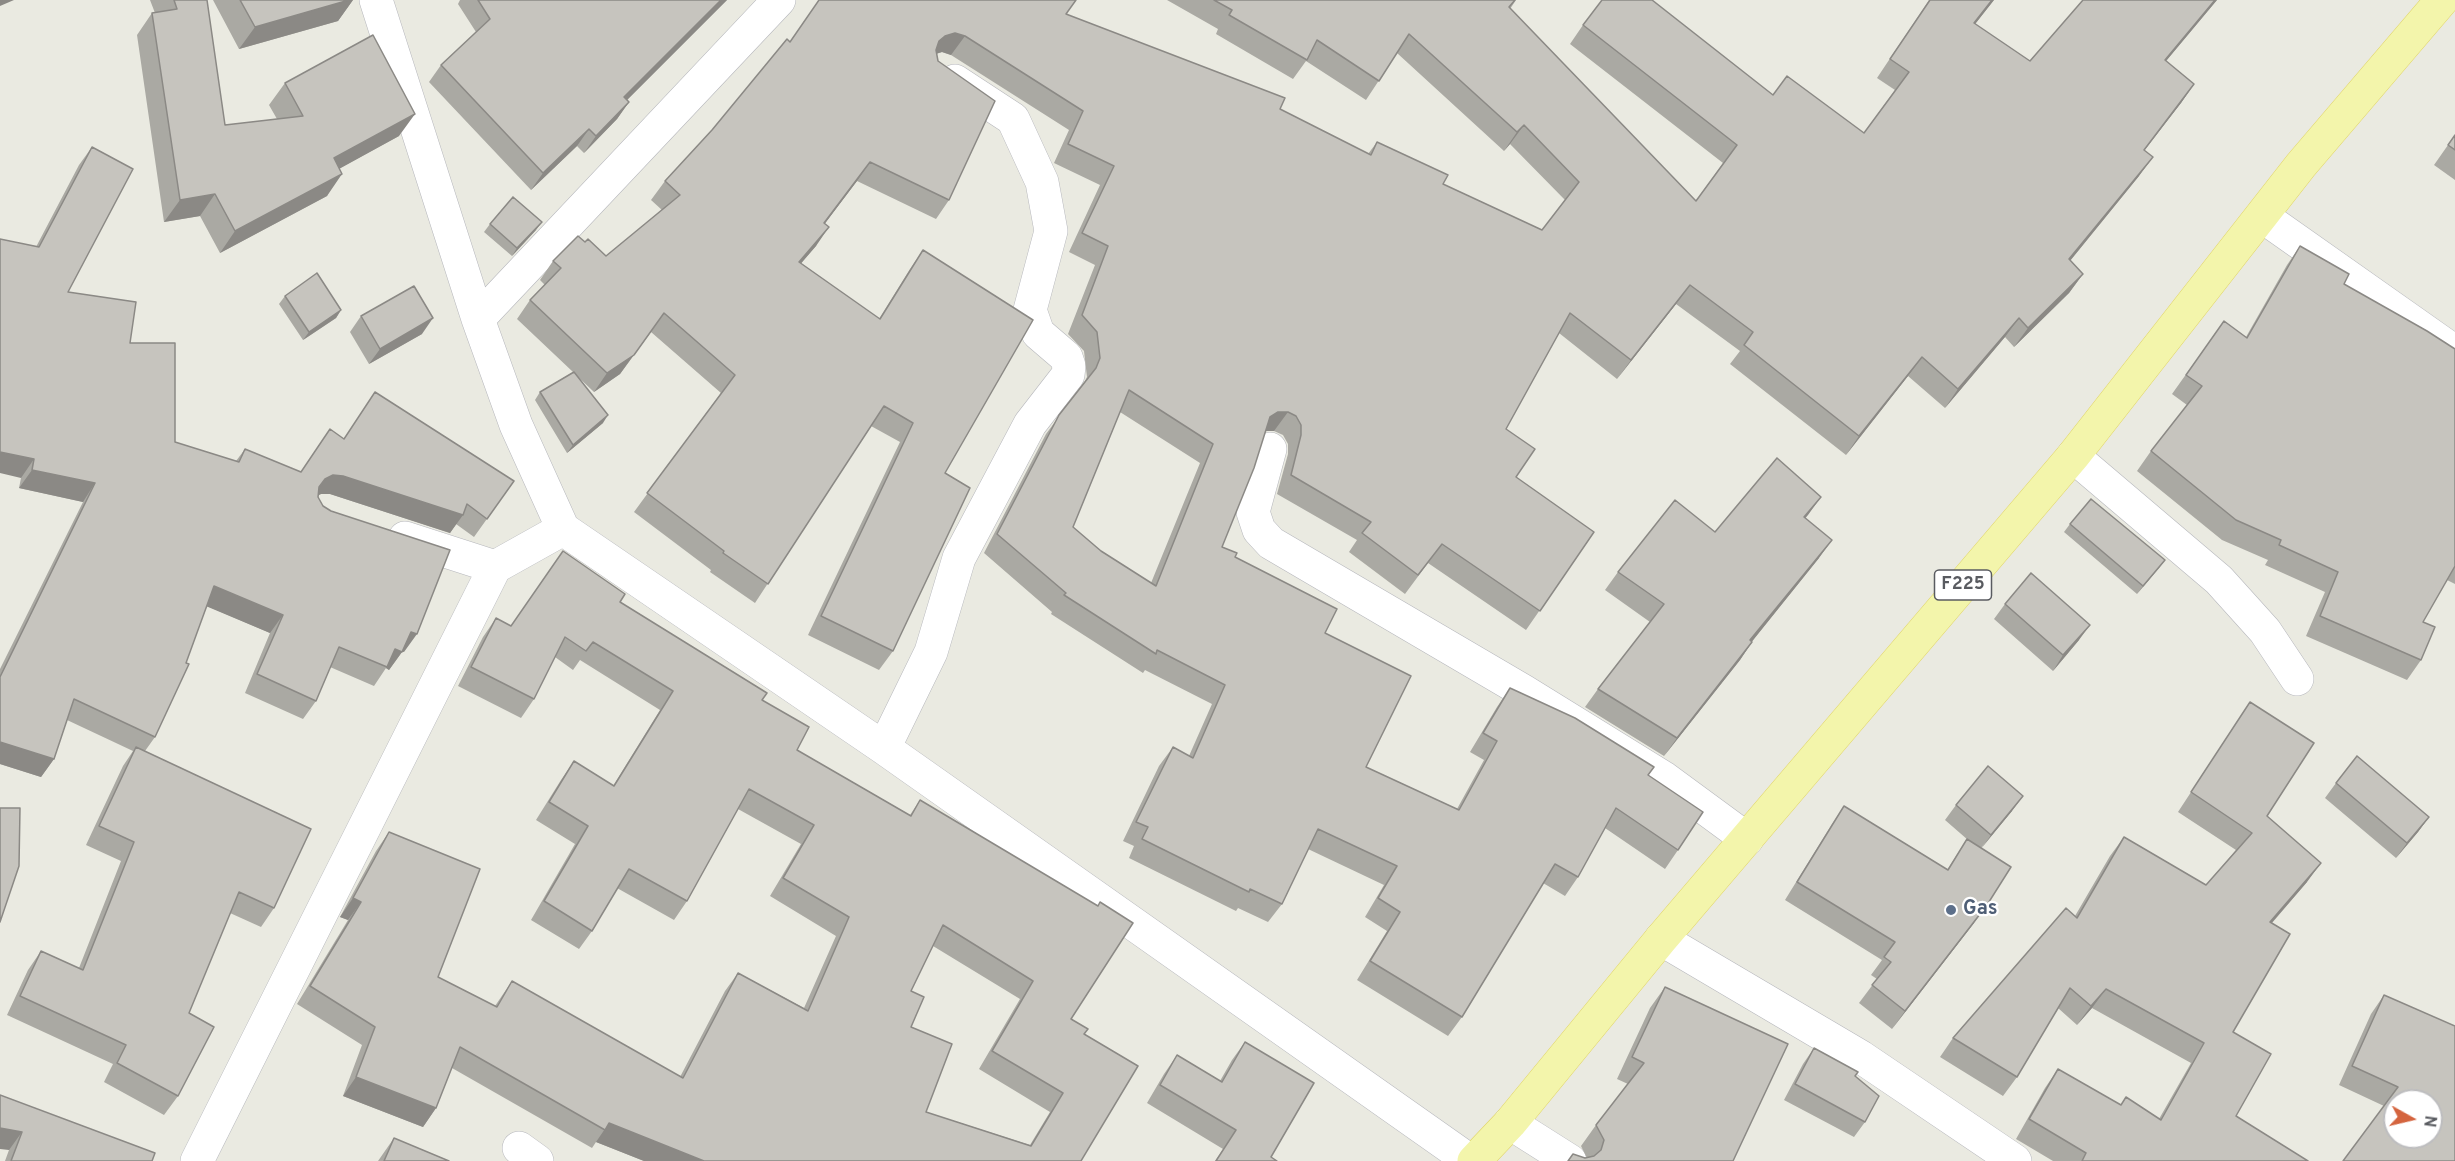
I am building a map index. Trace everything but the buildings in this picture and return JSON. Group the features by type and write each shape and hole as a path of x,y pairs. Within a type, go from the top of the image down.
{"main road":[{"name":"F225","path":"1472,1161 1510,1123 1661,939 2073,456 2262,216 2442,0"}],"street":[{"path":"376,0 478,319 516,425 563,529 884,748 1472,1161"},
{"path":"478,319 779,0"},
{"path":"884,748 931,652 959,558 1030,424 1068,375 1069,366 1066,357 1038,333 1030,310 1051,231 1042,182 1013,119 941,71"},
{"path":"2262,216 2455,352"},
{"path":"1269,449 1253,512 1259,530 1271,543 1525,692 1664,778 1747,839"},
{"path":"2073,456 2219,580 2265,631 2297,679"},
{"path":"197,1161 495,567 563,529"},
{"path":"381,531 495,567"},
{"path":"1661,939 1861,1057 2015,1161"},
{"path":"1510,1123 1570,1161"}],"place":[{"name":"Gas","path":"1951,910"}]}
